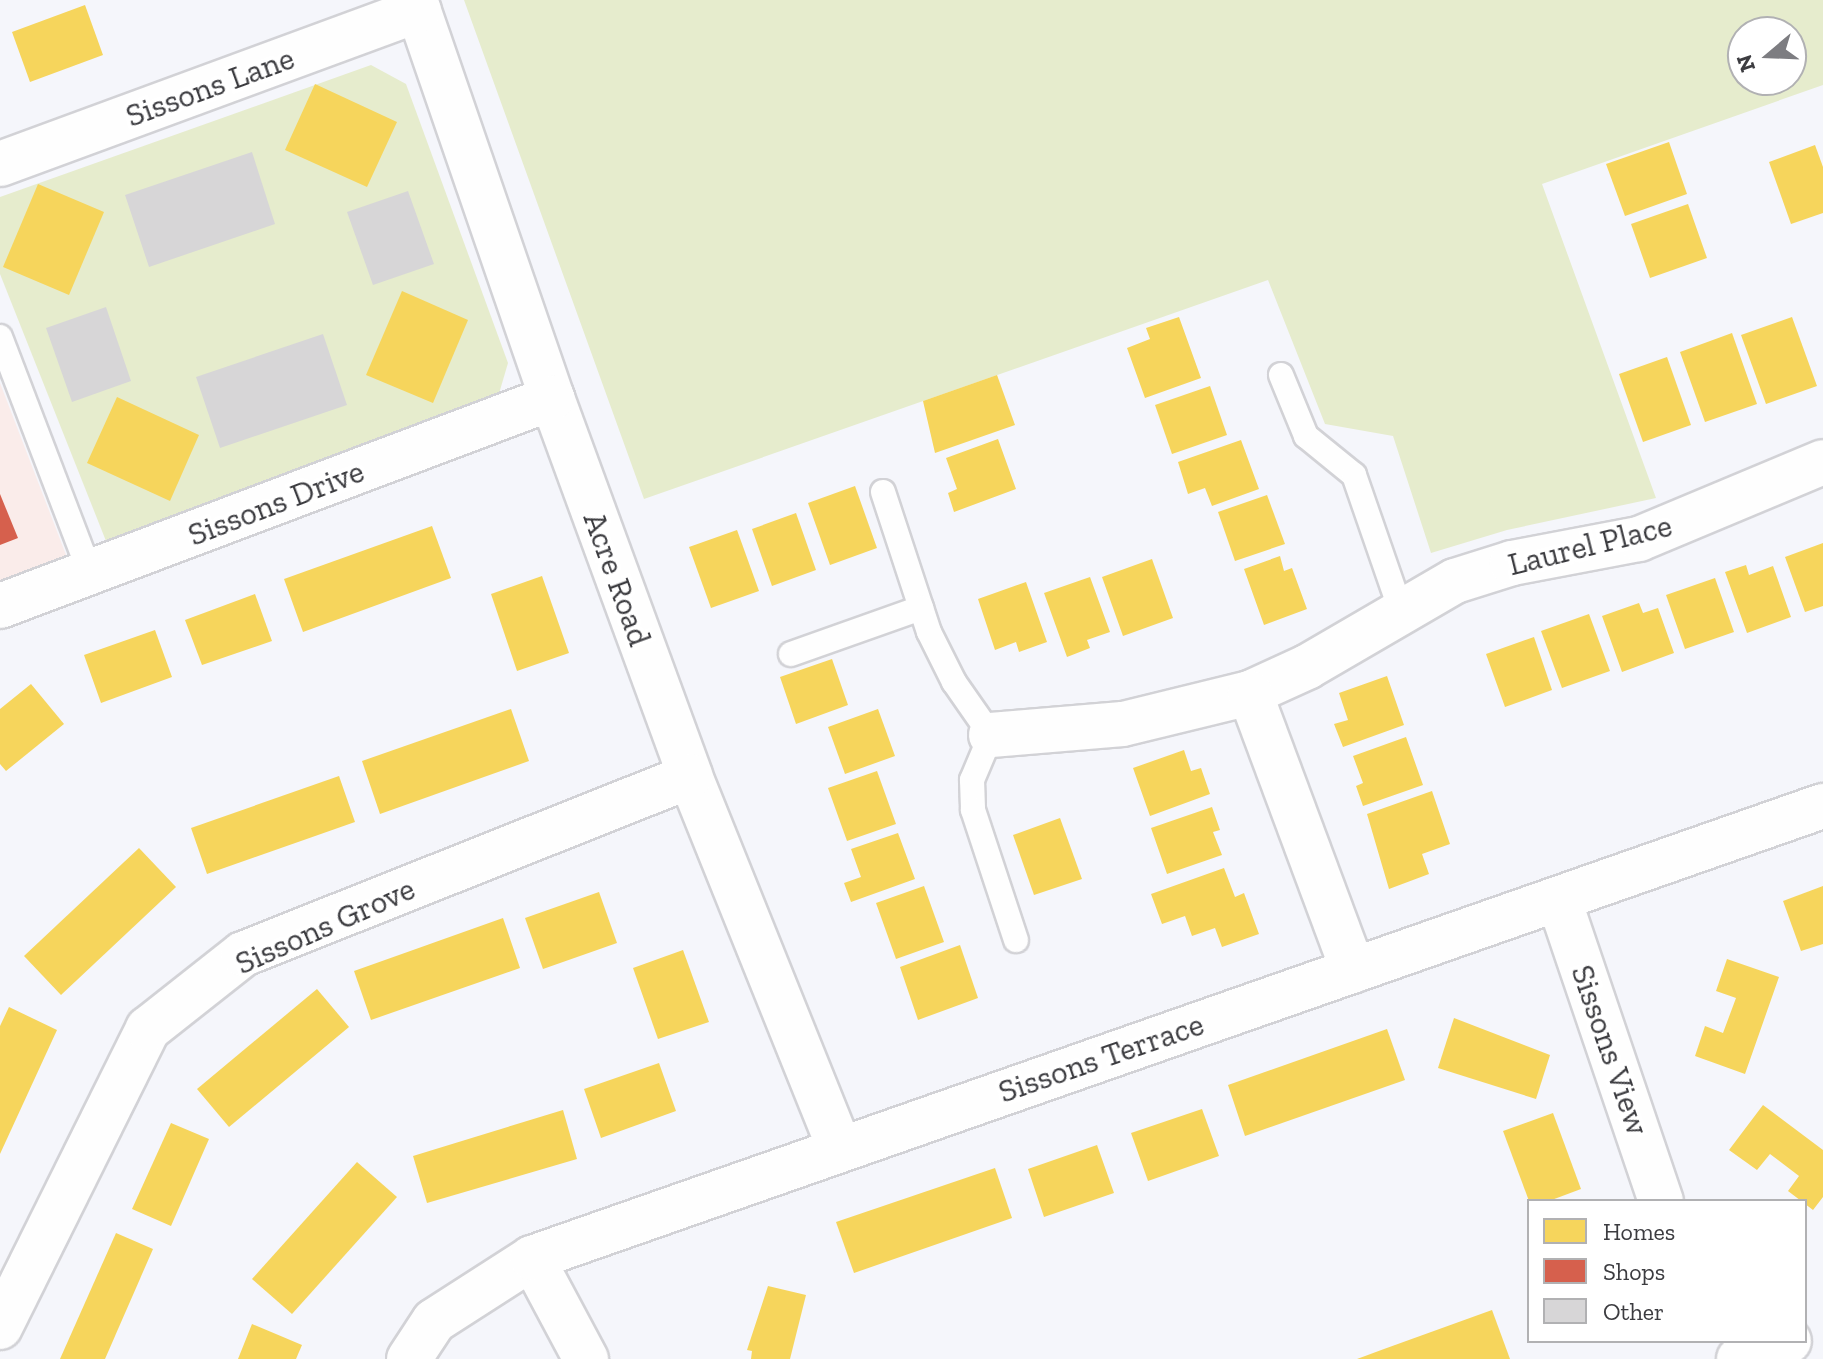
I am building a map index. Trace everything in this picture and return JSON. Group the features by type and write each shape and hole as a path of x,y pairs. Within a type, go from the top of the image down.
{"street":[{"name":"Sissons Lane","path":"0,164 417,5"},
{"name":"Acre Road","path":"417,5 552,398 690,776 840,1149"},
{"name":"Sissons Drive","path":"0,606 552,398"},
{"name":"Laurel Place","path":"991,735 1123,724 1250,693 1307,667 1400,608 1455,581 1512,563 1639,539 1823,462"},
{"path":"1250,693 1353,970"},
{"name":"Sissons Grove","path":"0,1327 148,1029 243,954 690,776"},
{"name":"Sissons Terrace","path":"409,1359 434,1321 532,1258 1823,806"},
{"name":"Sissons View","path":"1559,900 1660,1199"},
{"path":"532,1258 586,1359"},
{"path":"1739,1359 1783,1343"}],"lane":[{"path":"0,337 90,573"},
{"path":"1281,375 1306,436 1354,475 1400,608"},
{"path":"883,492 921,608 954,682 991,735 972,780 973,810 1016,940"},
{"path":"791,654 921,608"}],"shaded area":[{"path":"0,383 68,560 0,586"}],"green space":[{"path":"464,0 1823,0 1823,85 1807,91 1807,16 1727,16 1727,96 1792,96 1542,184 1656,498 1507,530 1431,553 1393,436 1325,424 1268,280 644,499"},
{"path":"371,65 406,84 508,363 498,397 106,541 0,274 0,197"}],"building: Homes":[{"path":"85,5 103,55 30,82 12,32"},
{"path":"315,84 397,122 367,187 285,150"},
{"path":"1669,142 1687,194 1625,216 1606,164"},
{"path":"1815,145 1823,167 1823,213 1791,224 1769,162"},
{"path":"38,184 104,212 69,295 3,267"},
{"path":"1688,204 1707,258 1650,278 1631,224"},
{"path":"402,291 468,320 433,403 366,375"},
{"path":"1179,317 1201,378 1145,398 1127,348 1150,339 1146,328"},
{"path":"1792,317 1817,386 1766,404 1741,335"},
{"path":"1732,333 1757,404 1705,422 1680,352"},
{"path":"1667,357 1691,425 1643,442 1619,374"},
{"path":"997,375 1015,425 935,453 923,401"},
{"path":"1210,386 1227,435 1172,454 1155,405"},
{"path":"117,397 199,435 170,501 87,463"},
{"path":"998,439 1016,489 954,512 948,493 957,489 946,458"},
{"path":"1241,440 1259,489 1212,506 1205,488 1188,494 1178,462"},
{"path":"855,486 877,548 830,565 808,503"},
{"path":"1267,495 1285,544 1235,561 1218,512"},
{"path":"796,513 816,570 772,586 752,529"},
{"path":"432,526 451,578 303,632 284,579"},
{"path":"737,530 759,591 711,608 689,547"},
{"path":"1823,543 1823,606 1805,612 1785,557"},
{"path":"1280,556 1284,571 1292,568 1307,609 1264,625 1244,569"},
{"path":"1152,559 1173,618 1123,636 1102,577"},
{"path":"1746,565 1749,575 1773,566 1791,617 1747,633 1725,572"},
{"path":"542,576 569,653 517,671 491,594"},
{"path":"1090,577 1110,632 1087,640 1090,648 1067,657 1044,593"},
{"path":"1715,578 1734,632 1685,649 1666,595"},
{"path":"1026,582 1047,642 1019,652 1016,642 995,650 978,599"},
{"path":"255,594 272,641 202,665 185,620"},
{"path":"1639,603 1643,613 1658,608 1674,653 1622,672 1602,616"},
{"path":"1589,614 1610,671 1562,688 1541,631"},
{"path":"155,630 172,677 101,703 84,655"},
{"path":"1534,637 1552,690 1505,707 1486,654"},
{"path":"832,659 848,705 796,724 780,677"},
{"path":"1387,676 1404,725 1343,747 1334,724 1348,720 1339,693"},
{"path":"31,684 64,724 6,771 0,764 0,709"},
{"path":"511,709 529,761 380,814 362,761"},
{"path":"878,709 895,756 845,774 828,727"},
{"path":"1406,737 1423,785 1363,806 1356,786 1363,783 1353,756"},
{"path":"1184,750 1191,771 1201,768 1210,794 1150,816 1133,768"},
{"path":"877,771 896,824 847,841 828,788"},
{"path":"339,776 355,822 207,874 191,828"},
{"path":"1432,791 1450,844 1422,854 1429,874 1389,889 1367,814"},
{"path":"1212,807 1220,830 1213,832 1222,855 1167,874 1151,828"},
{"path":"1060,818 1082,879 1034,895 1013,835"},
{"path":"898,833 915,879 851,902 844,883 861,877 851,849"},
{"path":"139,848 176,887 61,995 24,956"},
{"path":"1224,868 1235,897 1244,893 1259,934 1222,947 1215,928 1192,936 1185,916 1162,924 1151,894"},
{"path":"924,886 944,942 896,959 876,903"},
{"path":"1823,886 1823,944 1801,951 1783,901"},
{"path":"599,892 617,943 543,969 525,918"},
{"path":"503,918 520,968 371,1020 354,971"},
{"path":"960,945 978,998 918,1020 900,967"},
{"path":"683,950 709,1022 658,1039 633,968"},
{"path":"1727,959 1779,977 1745,1074 1695,1056 1705,1026 1723,1033 1736,998 1716,991"},
{"path":"317,989 349,1027 229,1127 197,1089"},
{"path":"9,1007 57,1030 0,1154 0,1026"},
{"path":"1454,1018 1550,1055 1536,1099 1438,1068"},
{"path":"1387,1029 1405,1080 1245,1136 1228,1085"},
{"path":"659,1063 676,1111 601,1138 584,1089"},
{"path":"1763,1105 1823,1150 1823,1197 1813,1210 1807,1205 1807,1199 1799,1199 1788,1191 1799,1176 1770,1154 1757,1170 1729,1150"},
{"path":"1202,1109 1219,1156 1148,1181 1131,1133"},
{"path":"563,1110 577,1159 427,1203 413,1156"},
{"path":"1553,1113 1581,1189 1554,1199 1528,1199 1503,1131"},
{"path":"171,1123 209,1139 171,1226 132,1209"},
{"path":"1097,1145 1114,1193 1044,1217 1028,1169"},
{"path":"357,1162 397,1197 292,1314 252,1279"},
{"path":"995,1168 1012,1218 854,1273 836,1222"},
{"path":"116,1233 153,1249 105,1359 60,1359"},
{"path":"768,1286 806,1295 790,1359 751,1359 752,1351 747,1350"},
{"path":"1492,1310 1510,1359 1357,1359 1384,1349"},
{"path":"252,1324 302,1345 296,1359 238,1359"}],"building: Shops":[{"path":"0,494 18,538 0,545"}],"building: Other":[{"path":"252,152 275,224 149,267 125,195"},
{"path":"408,191 434,264 373,285 347,212"},
{"path":"106,307 131,381 72,402 46,328"},
{"path":"323,334 347,405 220,448 196,377"}]}
